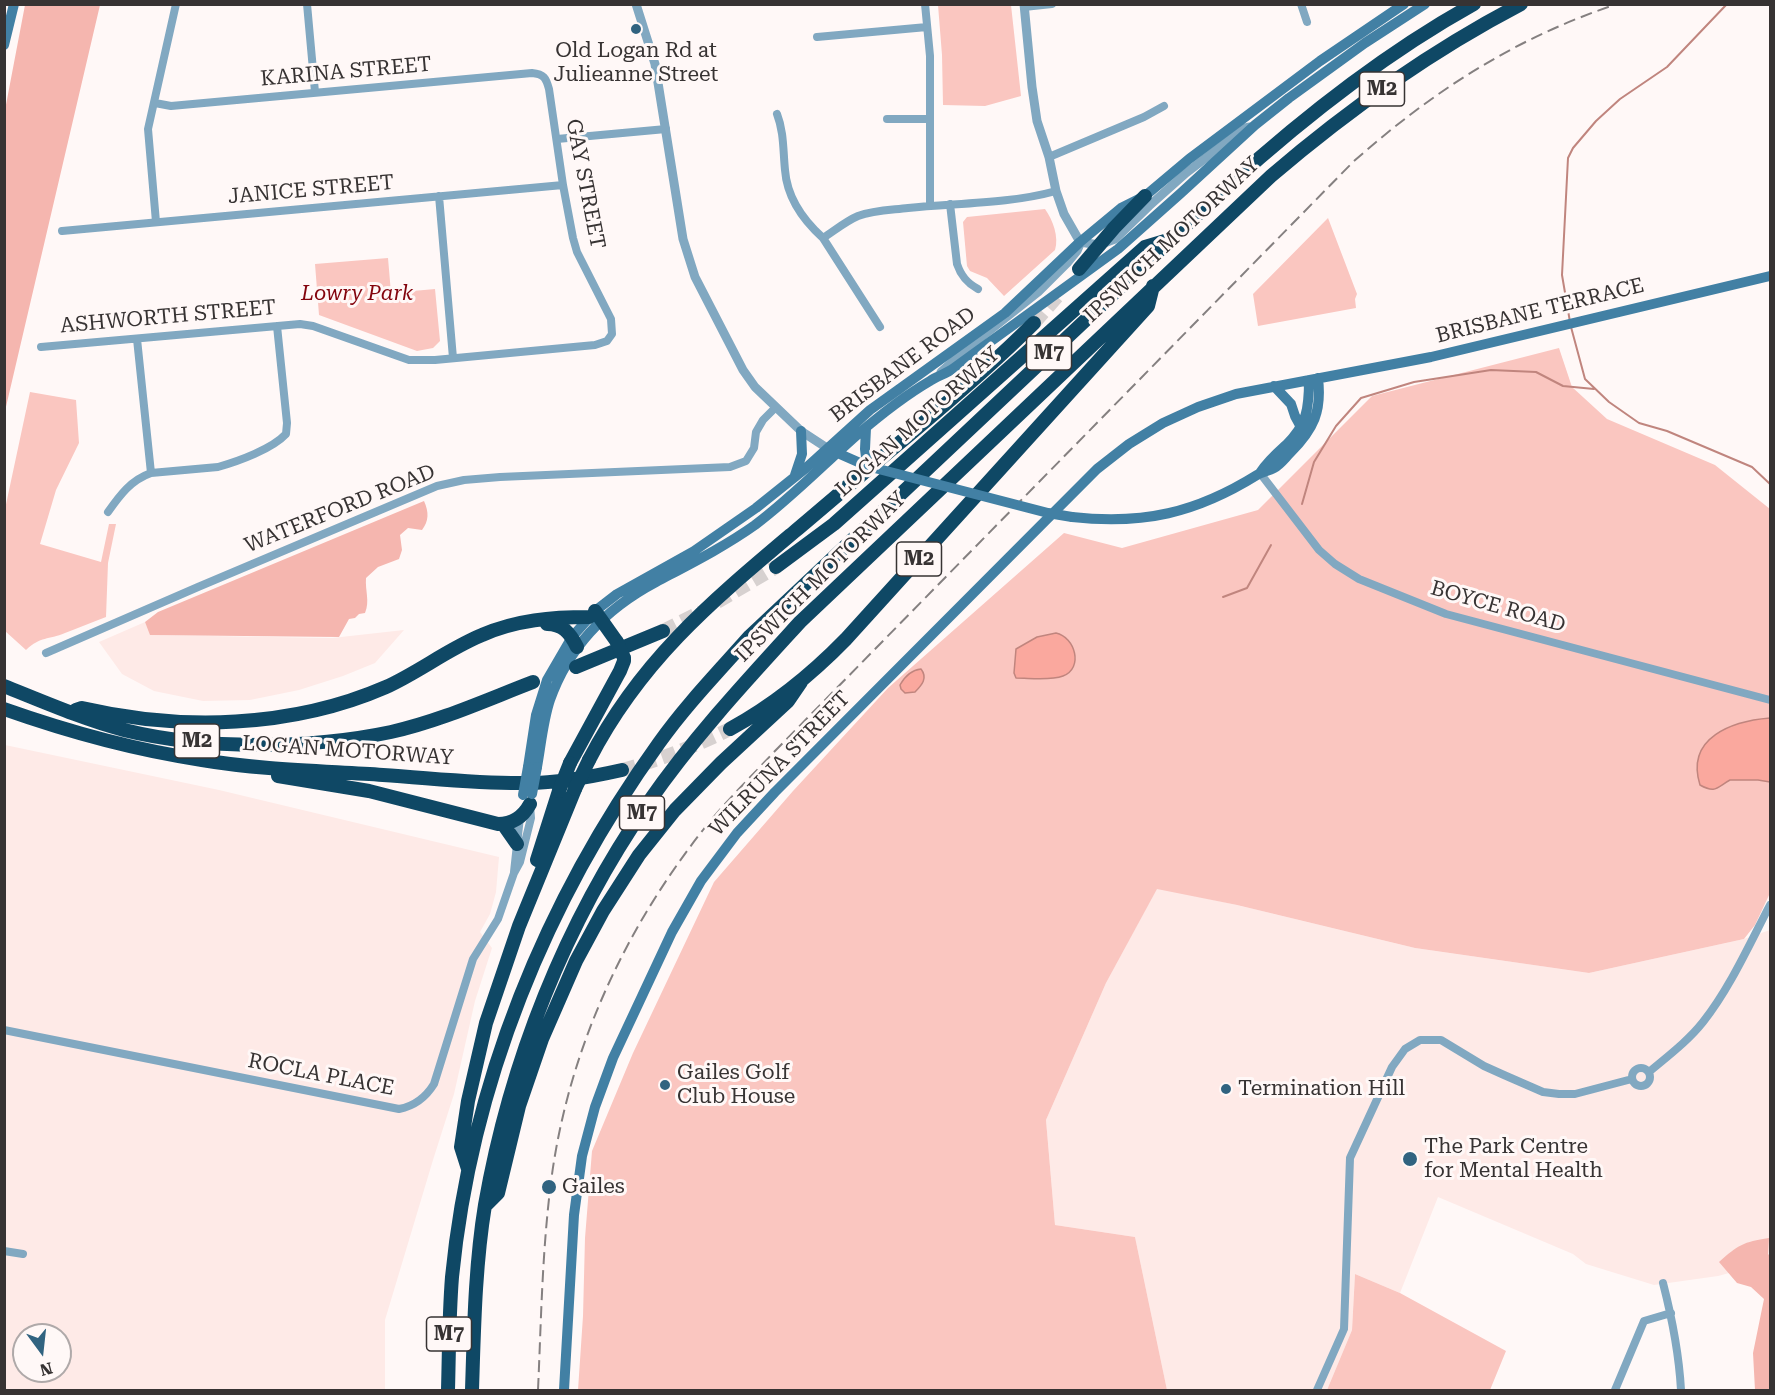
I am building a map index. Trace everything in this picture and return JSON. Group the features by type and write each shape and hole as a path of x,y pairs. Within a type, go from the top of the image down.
{"highway":[{"name":"IPSWICH MOTORWAY","path":"448,1390 452,1277 469,1171 503,1041 532,967 569,888 591,847 660,741 750,636 1228,186 1301,122 1391,56 1474,4"},
{"name":"IPSWICH MOTORWAY","path":"472,1390 476,1301 485,1206 507,1107 526,1046 552,978 586,906 649,802 728,701 800,622 1271,176 1331,126 1401,76 1521,4"},
{"path":"1079,269 1099,244 1145,196"},
{"name":"LOGAN MOTORWAY","path":"776,567 851,510 1145,248 1170,240"},
{"name":"M2","path":"730,729 801,682 846,639 1148,306 1153,286"},
{"path":"469,1171 461,1147 476,1063 495,994 536,883 575,789 608,726 629,693 650,666 695,617 985,371 1034,323"},
{"path":"68,711 82,708 119,716 205,722 260,719 300,713 341,704 364,696 410,676 483,634 509,625 548,618 595,616 617,642 624,657 623,666 570,763 536,863 536,883"},
{"path":"533,621 560,626 575,642"},
{"path":"576,667 663,632"},
{"name":"LOGAN MOTORWAY","path":"4,686 124,730 166,737 243,744 292,744 390,732 435,719 533,682"},
{"path":"485,1206 498,1193 519,1106 550,1019 576,960 614,893 639,855 675,810 721,763 789,701 801,682"},
{"name":"LOGAN MOTORWAY","path":"4,709 78,733 120,743 180,756 240,765 521,783 569,780 622,770"},
{"path":"240,765 248,772 369,791 492,823 503,824 520,817 528,798"},
{"path":"503,824 517,844"}],"main road":[{"path":"4,45 14,4"},
{"name":"BRISBANE ROAD","path":"528,798 532,767 550,700 575,642 595,616 623,590 715,538 756,508 870,410 1005,313 1080,242 1121,208 1145,196 1189,159 1320,61 1404,4"},
{"name":"BRISBANE ROAD","path":"595,616 620,604 752,527 866,428 932,379 945,374 1105,259 1182,194 1256,125 1339,60 1425,4"},
{"name":"BRISBANE TERRACE","path":"1313,379 1420,360 1770,276"},
{"path":"827,448 865,463 1048,513 1072,518 1115,520 1142,518 1182,510 1221,496 1260,473 1274,468 1295,448 1315,420 1319,405 1313,379"},
{"path":"1260,473 1267,461 1301,427 1305,419 1313,379"},
{"name":"WILRUNA STREET","path":"564,1390 573,1215 582,1156 595,1107 613,1058 672,932 701,881 737,833 775,792 1097,469 1146,433 1179,415 1226,397 1313,379"},
{"path":"1274,386 1292,404 1294,416 1301,427"},
{"path":"865,463 866,428"},
{"path":"795,475 802,454 801,431"}],"street":[{"path":"156,222 148,129 176,4"},
{"path":"307,4 315,92"},
{"path":"925,4 930,56 930,206"},
{"path":"1052,4 1024,6 1034,98 1037,121 1049,157 1056,191 1068,223 1080,242"},
{"path":"1301,4 1307,22"},
{"path":"635,7 655,64 683,239 695,277 743,370 755,387 801,431 827,448"},
{"path":"817,37 927,27"},
{"name":"KARINA STREET","path":"155,103 171,106 541,74"},
{"name":"GAY STREET","path":"541,74 546,79 549,89 563,185 577,252 612,319 612,334"},
{"path":"1049,157 1144,117 1164,106"},
{"path":"777,114 782,125 785,172 794,204 811,227 823,238 880,327"},
{"path":"887,119 930,119"},
{"path":"1080,242 1099,244 1115,239 1192,168 1245,128 1256,125"},
{"path":"557,140 666,129"},
{"name":"JANICE STREET","path":"62,231 563,185"},
{"path":"823,238 857,217 885,211 1033,196 1056,191"},
{"path":"439,196 453,358"},
{"path":"950,204 957,264 967,283 978,289"},
{"path":"932,379 1038,292 1068,262 1077,251 1080,242"},
{"name":"ASHWORTH STREET","path":"41,347 300,324 313,326 409,360 595,345 607,341 612,334"},
{"path":"108,512 129,485 140,477 151,473 218,467 278,442 286,434 277,326"},
{"path":"137,339 151,473"},
{"name":"WATERFORD ROAD","path":"46,653 447,484 500,477 730,467 746,461 754,448 756,432 763,420 775,408"},
{"name":"BOYCE ROAD","path":"1260,473 1319,550 1335,564 1359,579 1446,614 1770,700"},
{"name":"ROCLA PLACE","path":"513,873 520,862 531,818 528,798"},
{"name":"ROCLA PLACE","path":"4,1030 399,1109 408,1107 427,1096 434,1084 473,959 498,919 513,873 520,817"},
{"path":"1632,1079 1638,1085 1643,1085 1649,1080 1649,1072 1689,1038 1704,1021 1729,981 1770,905"},
{"path":"1317,1390 1344,1329 1350,1158 1392,1067 1405,1049 1420,1040 1441,1040 1484,1066 1543,1092 1575,1094 1632,1079"},
{"path":"1632,1079 1632,1074 1637,1068 1649,1072"},
{"path":"4,1251 23,1254"},
{"path":"1663,1283 1671,1313 1681,1390"},
{"path":"1615,1390 1644,1322 1671,1313"}],"shaded area":[{"path":"25,5 100,5 5,411 5,110"},
{"path":"424,501 428,516 424,527 422,530 408,528 400,535 402,550 399,559 378,567 366,578 365,613 349,619 339,637 150,635 145,622 158,612"},
{"path":"145,622 151,635 332,638 404,630 375,663 343,676 299,690 250,700 203,701 154,691 122,674 99,642"},
{"path":"1056,633 1068,640 1072,646 1075,660 1070,672 1052,678 1016,678 1014,673 1016,649 1037,637"},
{"path":"921,669 924,675 922,684 915,692 905,693 900,685 906,676"},
{"path":"1770,718 1770,782 1730,780 1713,789 1700,785 1697,768 1699,755 1706,743 1728,728 1741,723"},
{"path":"5,745 219,790 499,857 496,892 490,914 480,932 492,948 475,1001 454,1094 385,1320 385,1390 5,1390"},
{"name":"The Park Centre for Mental Health","path":"1157,888 1415,948 1589,973 1744,939 1770,930 1770,1262 1718,1276 1654,1285 1586,1264 1573,1254 1438,1197 1400,1293 1355,1274 1352,1330 1327,1390 1167,1390 1135,1237 1055,1225 1046,1120 1106,983"},
{"path":"1769,1238 1770,1390 1755,1390 1753,1353 1764,1299 1751,1287 1737,1283 1719,1262 1741,1245"}],"green space":[{"path":"938,5 1011,5 1021,96 985,106 943,105"},
{"path":"1045,209 1054,229 1055,250 1004,296 987,278 970,271 967,266 963,222 967,217"},
{"path":"1328,218 1357,294 1356,308 1258,326 1253,294"},
{"name":"Lowry Park","path":"388,258 391,293 435,289 440,341 433,348 417,351 319,315 315,264"},
{"path":"1559,348 1572,387 1607,419 1715,465 1770,509 1770,893 1755,925 1744,939 1589,973 1415,948 1237,905 1157,889 1106,983 1046,1120 1055,1225 1135,1237 1167,1390 578,1390 585,1238 592,1151 633,1053 714,882 793,791 888,688 1064,533 1122,548 1258,510 1372,396"},
{"path":"30,392 76,400 79,443 56,490 40,544 101,562 109,524 116,524 108,563 106,617 40,640 26,650 5,631 5,509"},
{"path":"1355,1274 1400,1293 1506,1351 1490,1390 1327,1390 1352,1330"}],"waterway":[{"path":"1570,322 1562,275 1568,158 1573,148 1596,121 1620,99 1667,67 1727,4"},
{"path":"1571,327 1585,379 1609,402 1639,423 1667,431 1752,467 1770,484"},
{"path":"1302,504 1314,462 1336,426 1361,398 1414,382 1491,370 1536,372 1563,386 1594,389"},
{"path":"1223,597 1247,588 1271,545"}],"tunnel":[{"path":"1034,323 1060,293"},
{"path":"717,602 776,567"},
{"path":"663,631 701,612"},
{"path":"622,770 677,752 730,729"}],"railway":[{"path":"538,1390 547,1215 558,1141 569,1093 583,1046 601,1000 623,955 673,870 703,830 773,753 1353,162 1414,112 1477,69 1544,33 1617,4"}],"place":[{"name":"Old Logan Rd at Julieanne Street","path":"636,29"},
{"name":"Gailes Golf Club House","path":"665,1085"},
{"name":"Termination Hill","path":"1226,1089"},
{"name":"The Park Centre for Mental Health","path":"1410,1159"},
{"name":"Gailes","path":"549,1187"}]}
